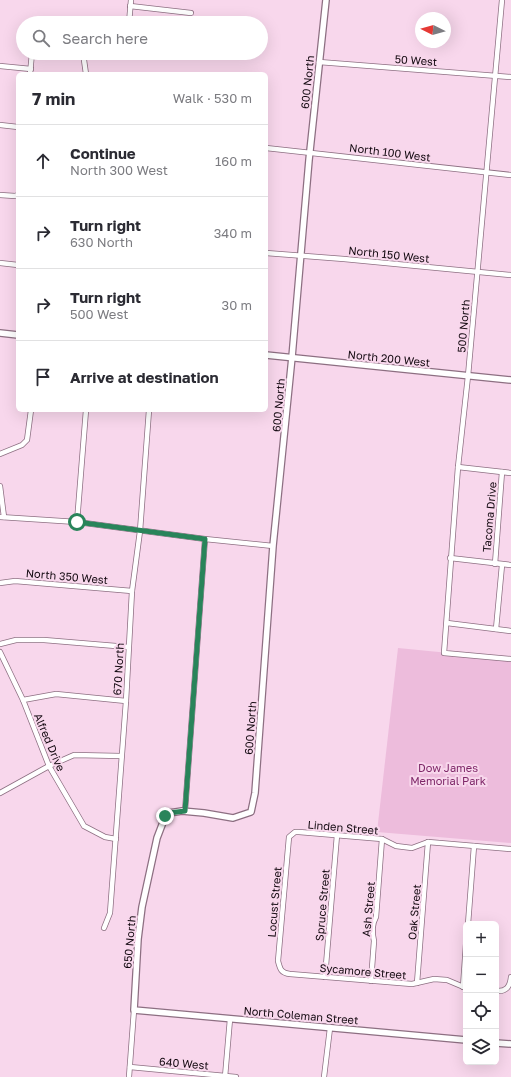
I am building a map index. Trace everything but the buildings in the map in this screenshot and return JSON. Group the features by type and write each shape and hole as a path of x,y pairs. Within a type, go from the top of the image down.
{"street":[{"path":"129,16 131,0"},
{"name":"600 North","path":"185,811 233,818 251,812 255,793 274,546 300,256 326,0"},
{"name":"500 North","path":"502,0 468,376 458,467 444,653 511,659"},
{"path":"130,6 191,13"},
{"path":"0,66 30,71 31,60"},
{"path":"84,60 86,72"},
{"name":"50 West","path":"319,62 511,77"},
{"path":"0,125 16,127"},
{"name":"North 100 West","path":"268,148 511,175"},
{"path":"0,195 16,195"},
{"name":"North 150 West","path":"268,253 511,275"},
{"path":"0,263 16,265"},
{"path":"0,333 16,335"},
{"name":"North 200 West","path":"268,355 511,380"},
{"path":"0,454 22,445 27,440 31,412"},
{"path":"77,522 86,412"},
{"name":"670 North","path":"104,928 110,913 126,701 132,591 140,531 149,412"},
{"path":"458,467 511,473"},
{"name":"Tacoma Drive","path":"495,564 502,472"},
{"path":"0,486 2,517 77,522 205,539 274,546"},
{"path":"185,811 205,539"},
{"path":"450,558 511,565"},
{"path":"496,629 502,564"},
{"name":"North 350 West","path":"0,583 15,581 132,591"},
{"path":"446,623 511,631"},
{"path":"0,644 16,640 44,640 128,647"},
{"name":"Alfred Drive","path":"0,652 23,700 49,766 84,826 105,837 116,839"},
{"path":"23,700 56,694 126,701"},
{"path":"0,793 49,766 74,755 121,756"},
{"name":"650 North","path":"129,1077 138,939 142,907 157,838 162,822 169,813 185,811"},
{"name":"Linden Street","path":"292,834 299,832 382,839 396,846 412,848 428,842 511,849"},
{"name":"Locust Street","path":"282,971 278,961 288,841 292,834"},
{"name":"Spruce Street","path":"325,977 337,835"},
{"name":"Ash Street","path":"371,981 374,922 376,917 382,839"},
{"name":"Oak Street","path":"417,983 428,842"},
{"path":"468,921 474,846"},
{"name":"Sycamore Street","path":"282,971 290,974 412,984 434,979 447,980 463,988"},
{"path":"499,992 502,992 509,987 511,977"},
{"name":"North Coleman Street","path":"134,1010 463,1040"},
{"path":"225,1076 230,1019"},
{"path":"324,1077 330,1028"},
{"path":"499,1043 511,1044"},
{"name":"640 West","path":"130,1067 236,1077"}],"green space":[{"name":"Dow James Memorial Park","path":"398,648 511,659 511,843 377,832"}],"route":[{"path":"77,522 205,539 185,811 169,813 165,816"}]}
